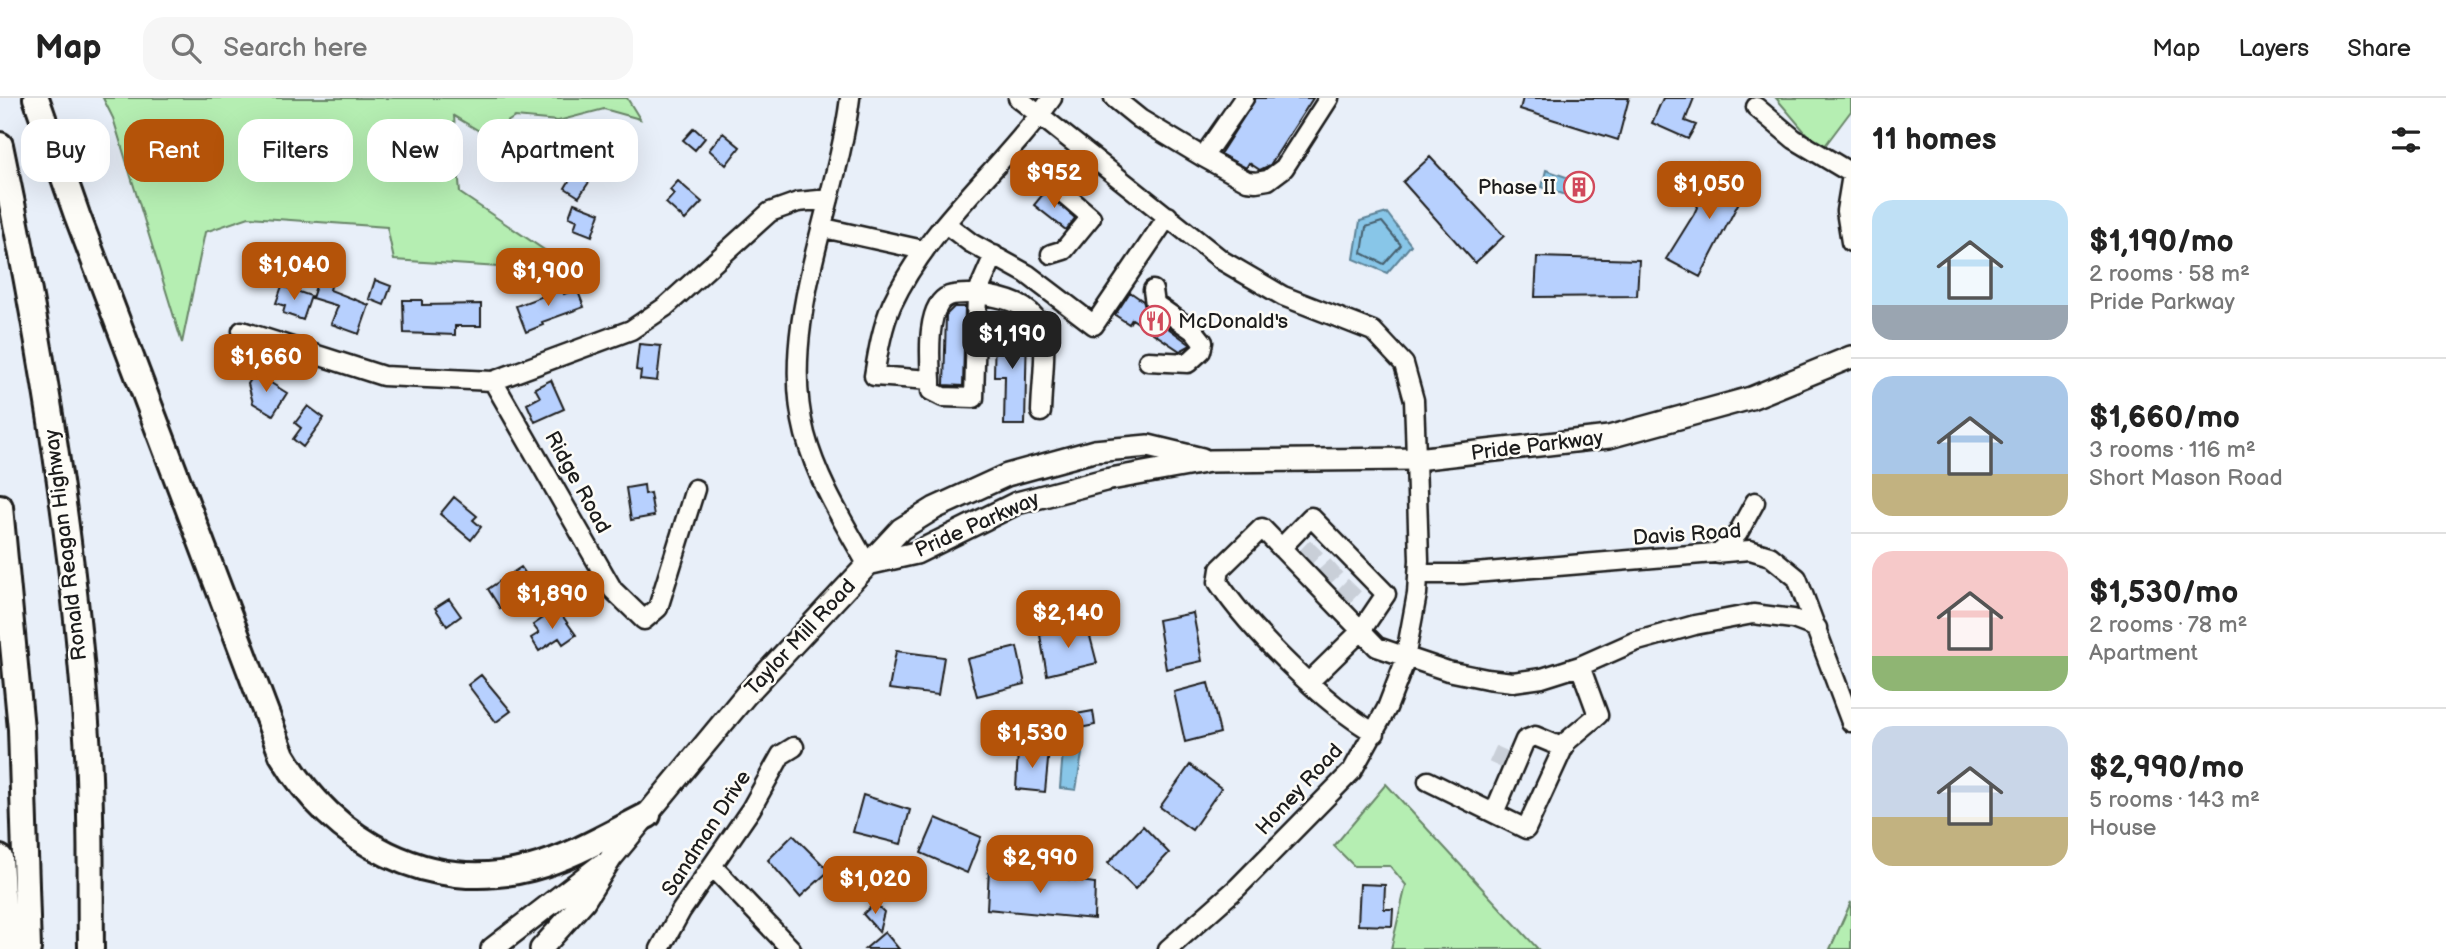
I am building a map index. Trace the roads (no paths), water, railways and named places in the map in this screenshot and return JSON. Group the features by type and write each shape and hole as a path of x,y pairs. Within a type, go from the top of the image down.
{"highway":[{"path":"36,98 77,215 282,755 320,808 371,848 420,867 468,875 530,869 575,851 648,815"},
{"name":"Ronald Reagan Highway","path":"0,145 37,332 72,588 87,738 91,949"},
{"path":"0,507 21,729 28,949"},
{"path":"0,858 5,949"}],"main road":[{"name":"Pride Parkway","path":"867,564 916,553 982,518 1060,490 1210,461 1416,458 1609,437 1751,398 1851,357"},
{"name":"Pride Parkway","path":"867,564 901,528 935,508 1007,475 1048,462 1094,451 1148,446 1210,461"},
{"name":"Taylor Mill Road","path":"541,949 584,901 611,858 745,696 867,564"},
{"name":"Taylor Mill Road","path":"492,949 611,858"}],"street":[{"name":"Taylor Mill Road","path":"850,98 824,228 802,309 799,389 805,434 819,471 867,564"},
{"name":"Honey Road","path":"1018,98 1254,282 1313,309 1357,323 1390,345 1404,364 1410,380 1416,458 1418,574 1406,658 1375,733 1352,771 1318,808 1237,888 1168,949"},
{"path":"930,380 874,376 881,335 892,304 923,250 1052,98"},
{"path":"1114,98 1140,119 1247,181 1268,180 1284,168 1329,98"},
{"path":"1203,157 1244,98"},
{"path":"1753,101 1794,139 1851,173"},
{"path":"1851,181 1846,211 1851,242"},
{"path":"1051,254 1063,250 1091,217 1063,193 1060,182"},
{"path":"242,331 383,376 494,381 631,330 665,307 770,212 798,202 829,199"},
{"path":"946,224 1027,274 1094,324 1168,216"},
{"path":"824,228 923,250"},
{"path":"994,255 977,294 974,398 943,397 931,391 931,327 941,301 949,296 977,294 1021,303 1039,321 1044,336 1041,412"},
{"path":"1148,361 1188,363 1201,351 1203,342 1195,332 1155,304 1153,290"},
{"name":"Ridge Road","path":"494,381 612,590 643,620 657,608 695,489"},
{"path":"1719,554 1738,533 1755,502"},
{"path":"1281,548 1311,517 1345,558 1386,594 1361,631 1310,681"},
{"path":"1375,733 1351,720 1281,654 1218,582 1220,569 1262,528 1281,548 1301,562 1377,647 1448,671 1513,682 1542,678 1580,666 1634,642 1695,625 1753,614 1793,619 1817,628"},
{"name":"Davis Road","path":"1418,574 1462,575 1750,550 1770,556 1797,578 1851,722"},
{"path":"1428,781 1526,829 1564,748 1598,715 1580,666"},
{"path":"1506,746 1535,736 1564,748"},
{"path":"1494,813 1525,740"},
{"name":"Sandman Drive","path":"660,949 681,911 756,801 781,755 794,747"},
{"path":"1497,766 1502,792"},
{"path":"713,867 791,949"}],"water":[{"path":"1546,170 1575,180 1569,196 1542,187"},
{"path":"1387,213 1411,245 1387,273 1354,259 1360,221"},
{"path":"1063,751 1082,754 1076,790 1060,788"}],"tunnel":[{"path":"1304,559 1324,538"},
{"path":"1323,578 1343,560"},
{"path":"1342,598 1361,578"},
{"path":"1497,766 1506,746"}],"place":[{"name":"Phase II","path":"1579,187"},
{"name":"McDonald's","path":"1155,321"}]}
